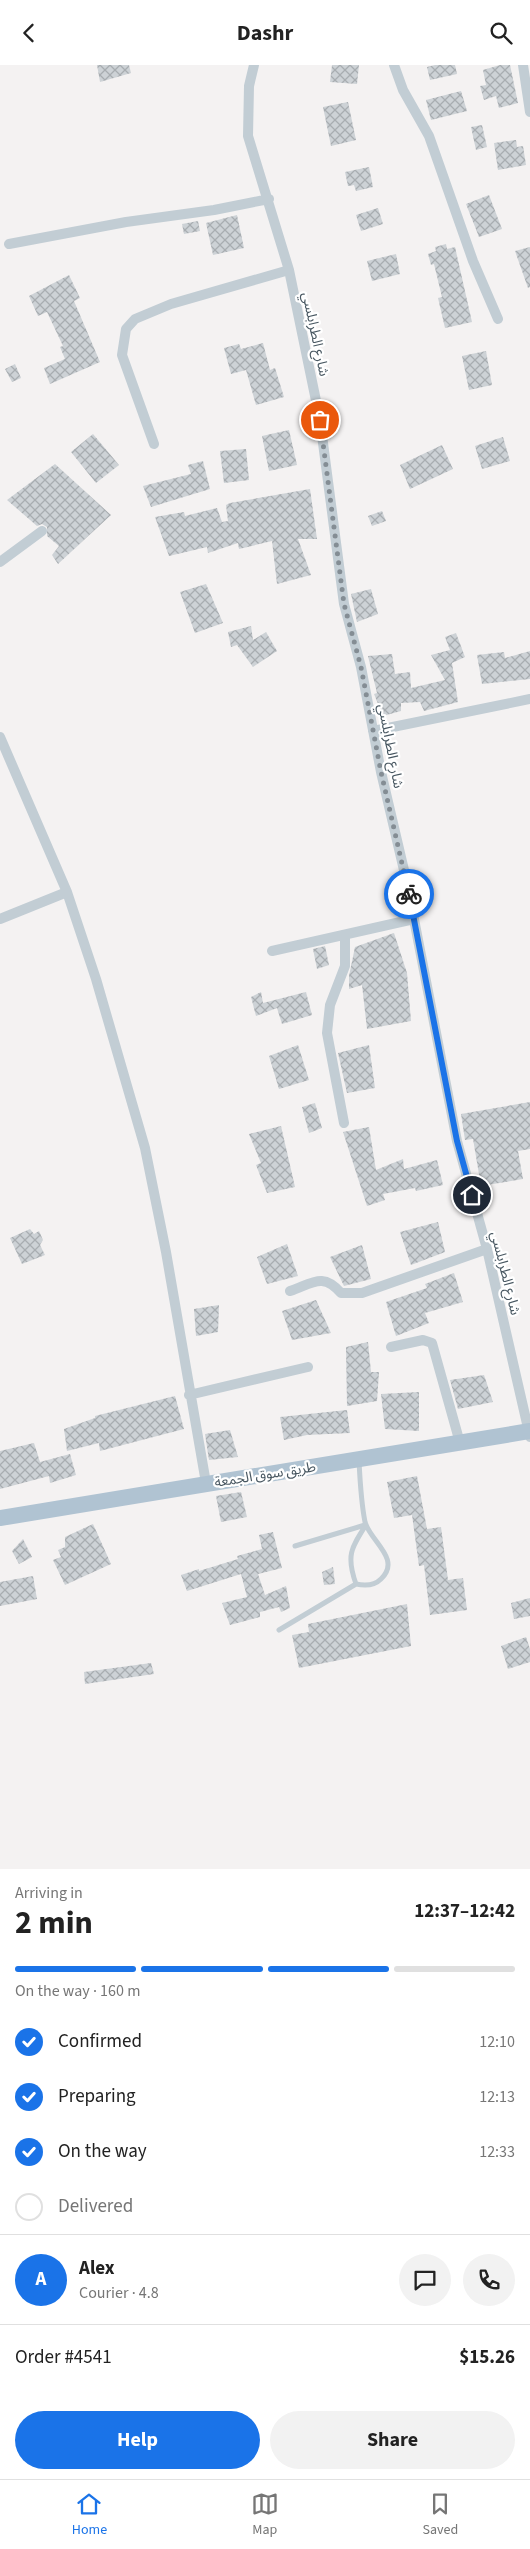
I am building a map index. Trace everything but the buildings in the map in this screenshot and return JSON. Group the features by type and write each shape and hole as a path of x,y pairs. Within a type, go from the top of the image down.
{"main road":[{"name":"طريق سوق الجمعة","path":"0,1518 206,1483 529,1434"}],"street":[{"name":"شارع الطرابلسي","path":"254,65 249,86 248,136 269,199 289,270 320,420 344,604 361,667 414,919 457,1141 487,1249 529,1434"},
{"path":"394,65 403,90 429,136 473,261 498,319"},
{"path":"523,65 530,112"},
{"path":"9,244 269,199"},
{"path":"154,444 122,355 126,329 135,319 171,305 289,270"},
{"path":"0,563 42,531"},
{"path":"373,731 530,699"},
{"path":"0,737 67,892 96,979 145,1148 166,1252 189,1395 206,1483"},
{"path":"0,919 67,892"},
{"path":"272,951 414,919"},
{"path":"344,1123 327,1033 330,1005 345,967 345,935"},
{"path":"290,1291 322,1279 331,1282 341,1293 362,1293 487,1249"},
{"path":"391,1347 423,1340 432,1343 460,1443"},
{"path":"189,1395 308,1367"}],"lane":[{"path":"279,1630 356,1584 366,1586 378,1582 386,1574 388,1563 384,1549 366,1525 359,1459"},
{"path":"295,1546 366,1525"},
{"path":"356,1584 350,1559 352,1547 366,1525"}],"way so far":[{"path":"320,420 344,604 361,667 381,772 409,894"}],"route":[{"path":"409,894 457,1141 472,1195"}]}
